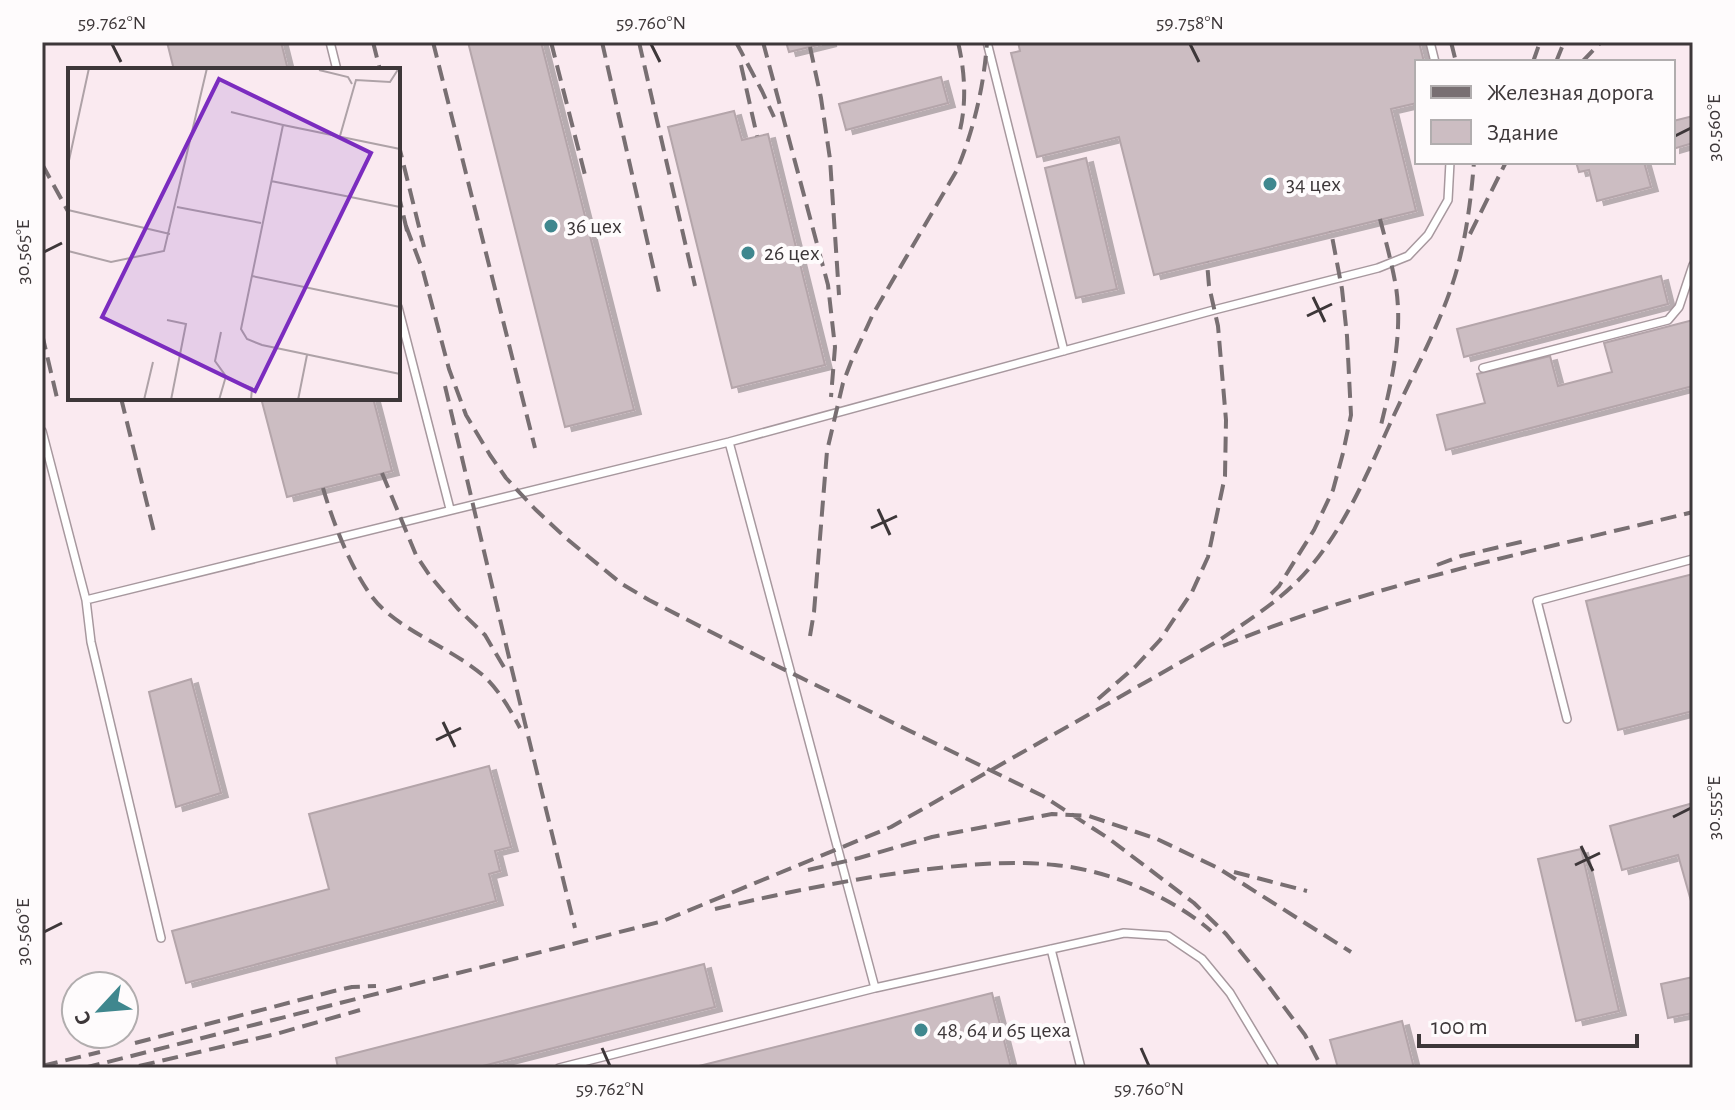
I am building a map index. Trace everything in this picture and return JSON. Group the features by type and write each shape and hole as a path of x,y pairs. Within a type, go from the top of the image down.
{"lane":[{"path":"330,42 336,68"},
{"path":"987,42 1064,351"},
{"path":"86,600 729,442 1378,268 1408,256 1428,235 1448,200 1450,164"},
{"path":"1483,368 1668,320 1679,307 1693,265"},
{"path":"400,315 450,509"},
{"path":"42,431 86,600 91,642 161,938"},
{"path":"729,442 875,988"},
{"path":"1567,719 1537,601 1693,559"},
{"path":"559,1068 875,988 1124,933 1168,936 1202,959 1230,993 1275,1068"},
{"path":"1051,949 1081,1068"}],"building":[{"path":"167,42 281,42 288,68 174,68"},
{"name":"36 цех","path":"468,42 541,42 634,410 565,427"},
{"path":"786,42 830,42 789,52"},
{"name":"34 цех","path":"1018,42 1419,42 1424,60 1415,60 1415,103 1391,109 1416,211 1154,275 1119,137 1037,157 1011,53 1020,51"},
{"path":"941,77 948,103 846,130 839,104"},
{"name":"26 цех","path":"734,111 742,140 768,134 825,365 732,388 668,127"},
{"path":"1693,116 1693,143 1675,148 1675,120"},
{"path":"1086,158 1117,289 1076,298 1045,168"},
{"path":"1577,164 1645,164 1651,187 1597,201 1589,170 1579,172"},
{"path":"1661,276 1668,304 1464,357 1457,329"},
{"path":"1693,320 1693,386 1446,450 1437,415 1485,403 1477,374 1550,356 1558,386 1612,372 1604,343"},
{"path":"262,400 374,400 392,471 287,497"},
{"path":"1693,574 1693,711 1618,730 1586,601"},
{"path":"191,679 221,793 176,807 149,692"},
{"path":"489,766 511,847 495,851 500,871 489,874 496,901 186,983 172,931 329,889 309,814"},
{"path":"1693,803 1693,908 1678,855 1622,870 1610,826"},
{"path":"1581,849 1619,1011 1576,1021 1538,859"},
{"path":"704,964 715,1007 475,1068 338,1068 336,1058"},
{"path":"1693,977 1693,1013 1668,1018 1661,984"},
{"name":"48, 64 и 65 цеха","path":"992,993 1011,1068 691,1068"},
{"path":"1402,1021 1414,1068 1338,1068 1330,1040"}],"railway":[{"path":"373,42 380,68"},
{"path":"433,42 535,448"},
{"path":"551,42 586,179"},
{"path":"602,42 660,297"},
{"path":"639,42 695,286"},
{"path":"736,42 774,117"},
{"path":"763,42 828,285 835,347 831,397"},
{"path":"958,42 964,88 959,134"},
{"path":"810,636 827,451 843,383 873,314 957,170 977,107 987,42"},
{"path":"1451,42 1456,60"},
{"path":"1534,60 1540,42"},
{"path":"1557,60 1564,42"},
{"path":"1584,60 1601,42"},
{"path":"810,47 830,159 839,295"},
{"path":"741,65 757,136"},
{"path":"400,150 424,247"},
{"path":"42,164 68,211"},
{"path":"84,1068 663,921 891,827 1218,641 1268,606 1302,577 1335,533 1355,498 1448,295 1465,234 1474,164"},
{"path":"1470,234 1505,164"},
{"path":"400,201 408,235"},
{"path":"1380,219 1398,305 1397,339 1381,425"},
{"path":"406,226 423,271 449,369 466,415 506,478 567,539 622,584 649,600 1043,796 1108,838 1194,903 1226,934 1305,1035 1322,1068"},
{"path":"1271,594 1314,530 1333,490 1351,415 1342,289 1331,231"},
{"path":"1098,699 1160,640 1192,592 1208,557 1225,476 1226,420 1218,326 1207,262"},
{"path":"42,334 57,398"},
{"path":"445,386 575,928"},
{"path":"121,400 154,532"},
{"path":"382,473 416,555 458,609 485,635 505,669"},
{"path":"323,488 347,552 373,598 395,619 485,677 520,728"},
{"path":"1223,646 1396,586 1693,512"},
{"path":"1437,565 1529,540"},
{"path":"808,870 932,837 1052,814 1089,816 1157,839 1218,868 1351,952"},
{"path":"715,909 817,887 920,870 1004,863 1038,864 1096,872 1138,887 1177,907 1211,931"},
{"path":"1234,872 1307,891"},
{"path":"140,1042 334,991 376,986"},
{"path":"139,1066 276,1034 360,1010"},
{"path":"42,1066 100,1052"}],"place":[{"name":"34 цех","path":"1270,184"},
{"name":"36 цех","path":"551,226"},
{"name":"26 цех","path":"748,253"},
{"name":"48, 64 и 65 цеха","path":"921,1030"}]}
